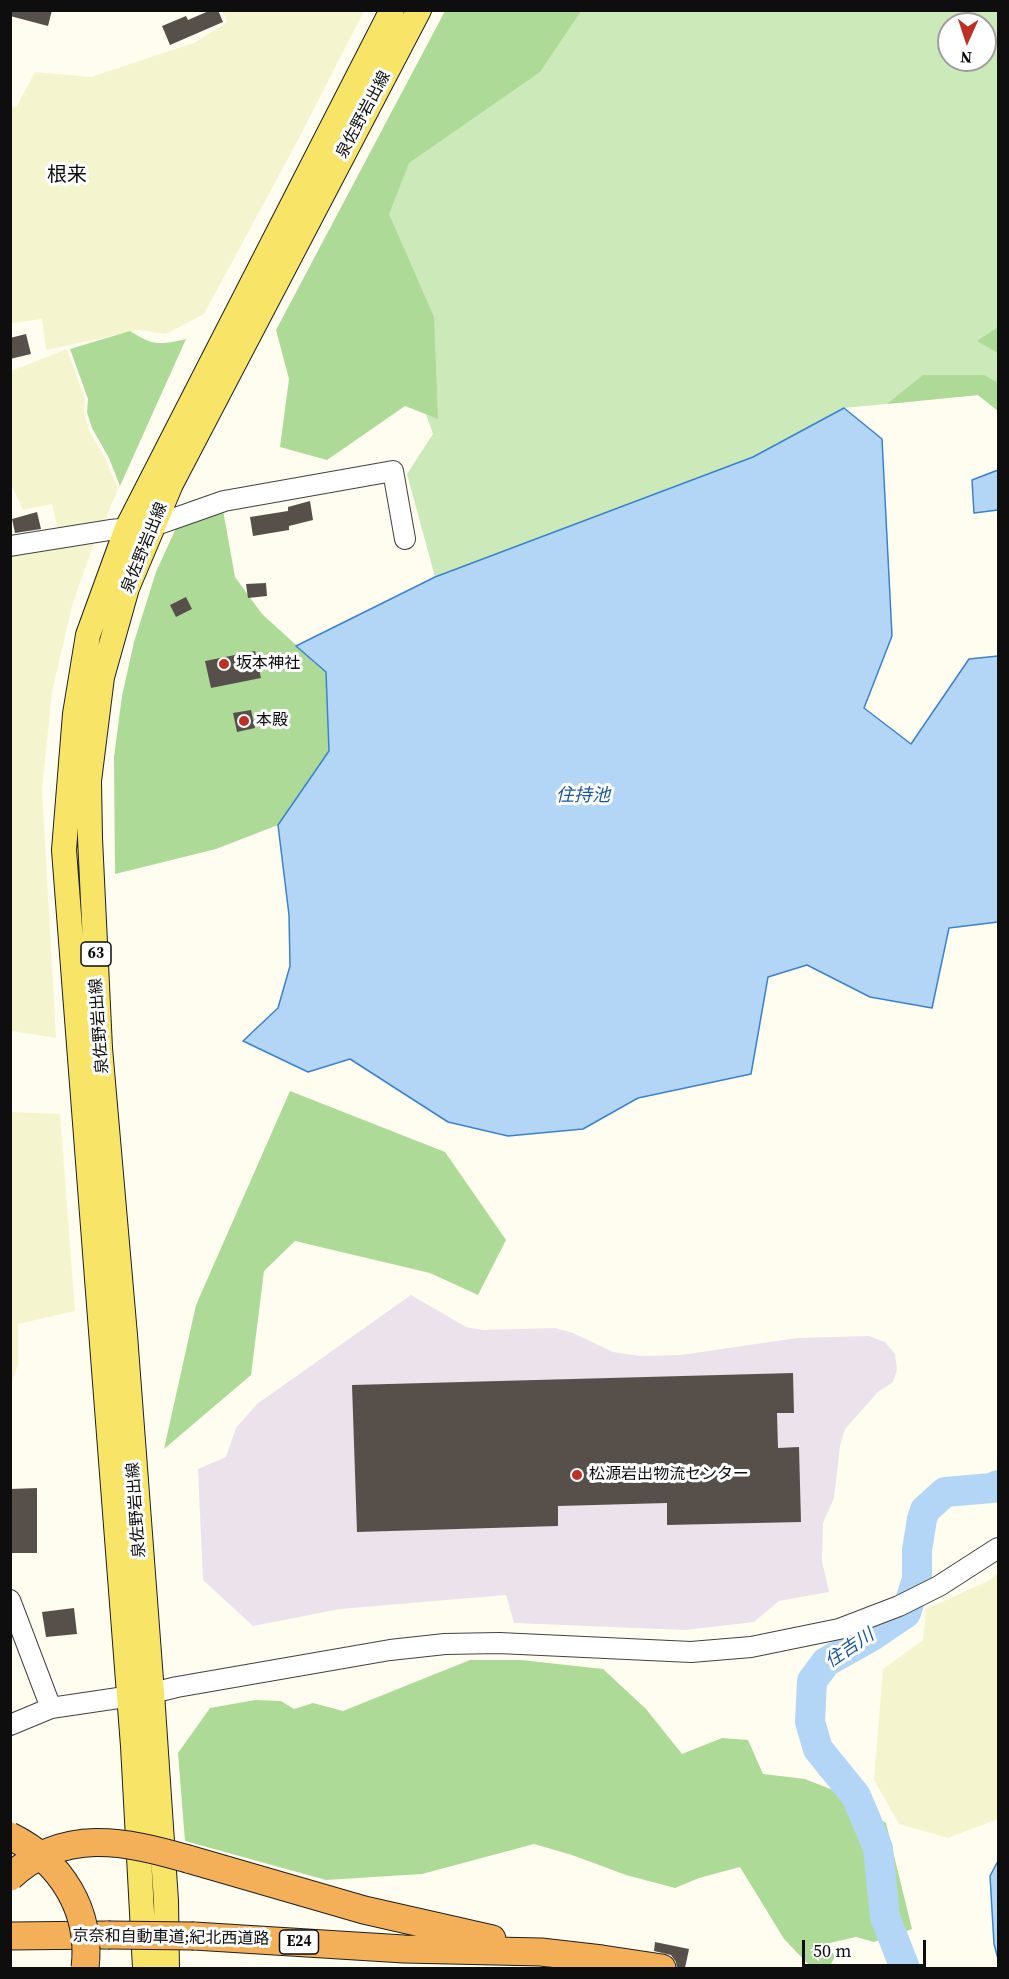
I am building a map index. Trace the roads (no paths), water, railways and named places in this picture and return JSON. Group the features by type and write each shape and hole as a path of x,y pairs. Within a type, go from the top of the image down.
{"highway":[{"path":"10,1836 27,1844 50,1863 78,1904 85,1929 85,1968"},
{"path":"10,1877 35,1857 57,1848 82,1842 133,1845 304,1894 418,1923 602,1959"},
{"name":"京奈和自動車道;紀北西道路","path":"10,1936 194,1936 404,1949 541,1952 662,1968"},
{"name":"京奈和自動車道;紀北西道路","path":"404,1949 507,1968"}],"main road":[{"name":"泉佐野岩出線","path":"167,1968 166,1900 140,1694 64,850 75,714 88,635 127,528 392,10"},
{"name":"泉佐野岩出線","path":"145,1968 140,1694 124,1324 100,1048 90,838 89,781 102,677 127,588 171,484 419,10"}],"street":[{"path":"10,546 153,526 224,501 393,471 405,539"},
{"path":"10,1725 51,1708 390,1650 445,1644 500,1643 691,1652 751,1647 839,1629 899,1606 939,1586 999,1548"},
{"path":"10,1600 51,1708"}],"water":[{"name":"住持池","path":"844,408 882,439 892,636 864,708 911,744 969,659 998,656 998,922 949,928 932,1008 870,997 807,965 768,977 751,1074 638,1098 583,1129 508,1136 448,1122 350,1059 308,1072 243,1041 278,1008 290,966 289,915 278,825 329,751 326,672 296,646 435,577 753,457"},
{"path":"998,470 998,510 974,513 972,480"},
{"path":"998,1861 998,1959 994,1944 990,1876"}],"waterway":[{"name":"住吉川","path":"905,1968 885,1917 878,1848 856,1796 818,1749 810,1722 812,1681 826,1662 869,1638 906,1613 917,1579 917,1550 925,1510 945,1492 992,1488 998,1485"}],"place":[{"name":"坂本神社","path":"224,664"},
{"name":"本殿","path":"244,721"},
{"name":"松源岩出物流センター","path":"577,1475"}],"district":[{"name":"根来","path":"67,176"}]}
